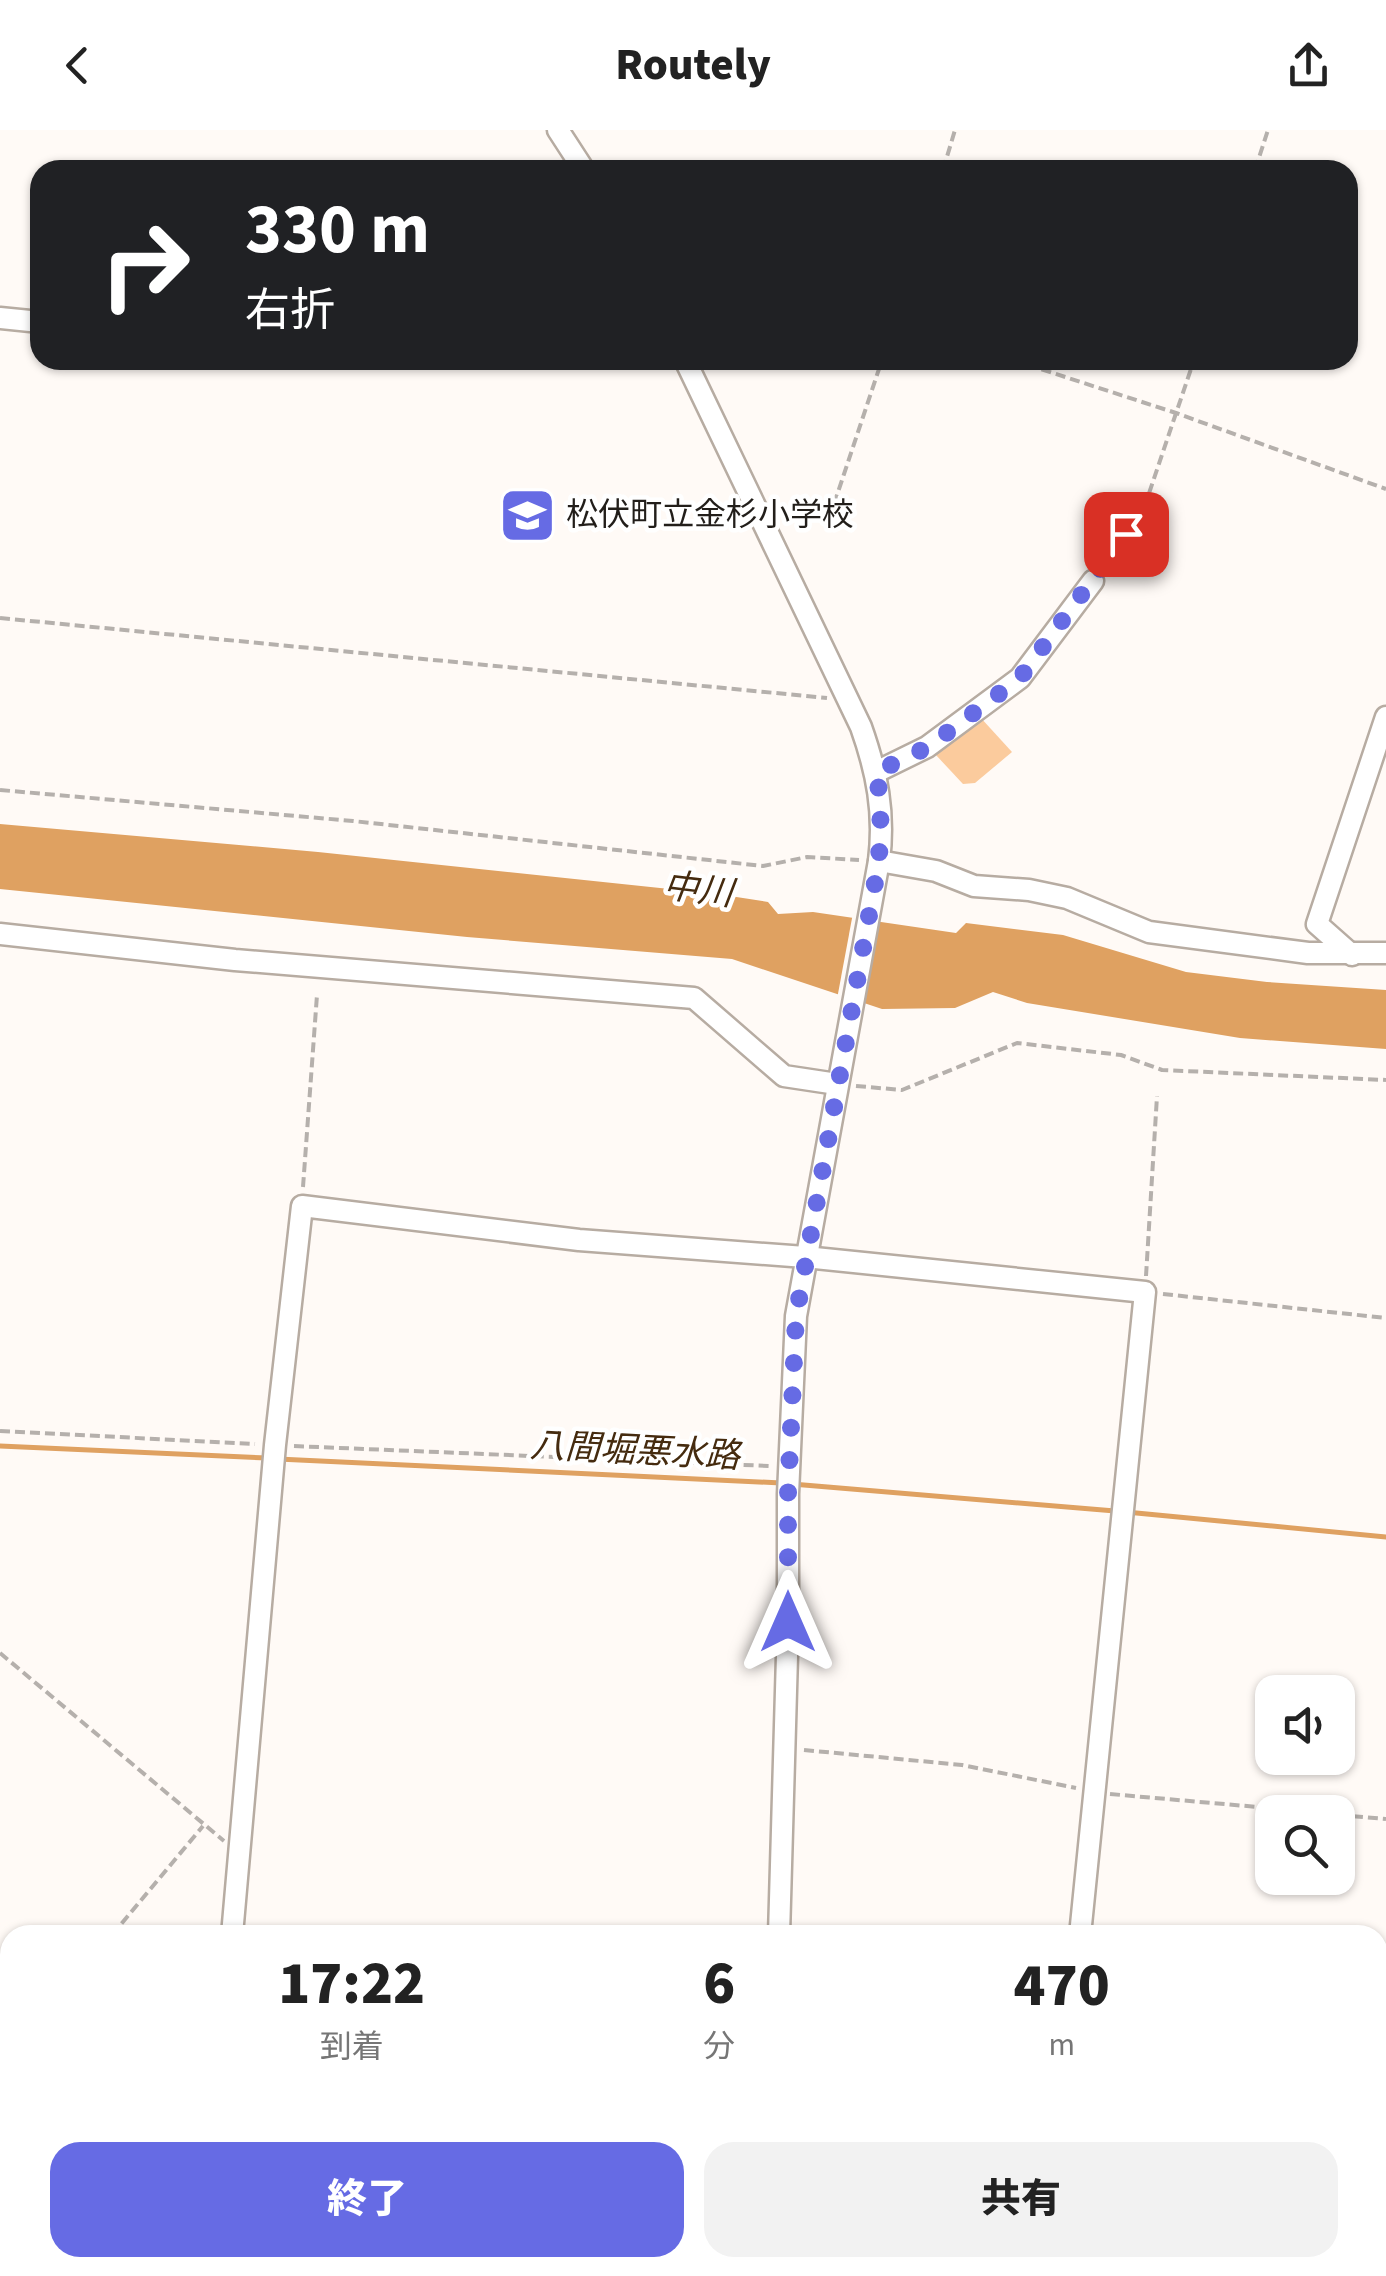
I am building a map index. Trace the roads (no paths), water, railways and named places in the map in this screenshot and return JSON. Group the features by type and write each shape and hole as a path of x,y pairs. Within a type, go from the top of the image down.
{"street":[{"path":"558,130 578,160"},
{"path":"0,318 30,321"},
{"path":"690,370 846,696 876,772 881,803 878,864 805,1257 795,1331 779,1925"},
{"path":"876,772 928,747 1020,678 1093,581"},
{"path":"1352,954 1317,924 1386,717"},
{"path":"878,864 936,871 974,886 1029,890 1066,898 1150,932 1308,953 1386,953"},
{"path":"0,934 309,966 694,998 784,1076 837,1081"},
{"path":"233,1925 275,1445 302,1206 580,1240 805,1257 1145,1292 1081,1925"}],"waterway":[{"name":"八間堀悪水路","path":"0,1446 267,1458"},
{"name":"八間堀悪水路","path":"278,1459 781,1483"},
{"name":"八間堀悪水路","path":"792,1484 1115,1511"},
{"name":"八間堀悪水路","path":"1126,1512 1386,1537"}],"place":[{"name":"松伏町立金杉小学校","path":"527,515"}],"water label":[{"name":"中川","path":"698,890"}]}
